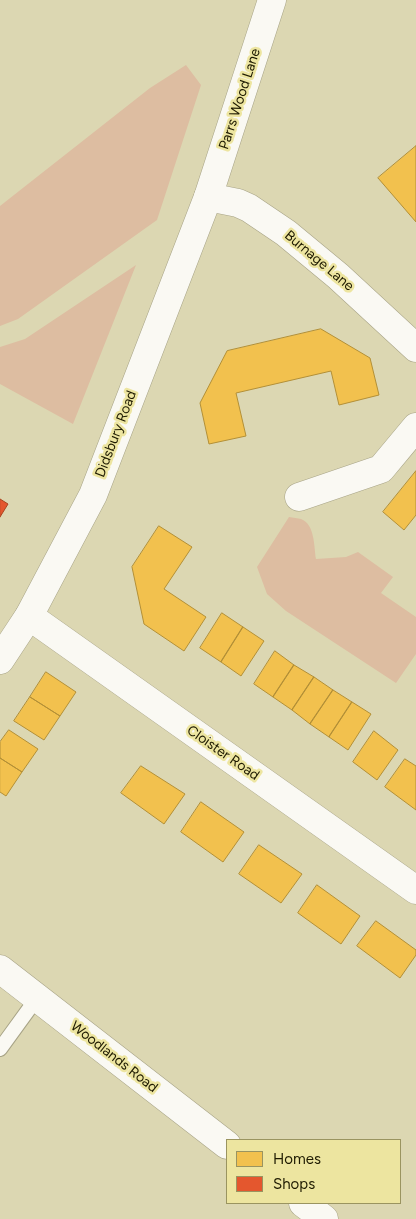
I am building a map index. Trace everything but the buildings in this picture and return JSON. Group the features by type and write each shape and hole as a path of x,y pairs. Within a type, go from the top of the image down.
{"street":[{"name":"Parrs Wood Lane","path":"208,197 272,0"},
{"name":"Burnage Lane","path":"208,197 238,203 249,208 286,233 338,276 416,348"},
{"name":"Didsbury Road","path":"0,660 29,616 93,495 208,197"},
{"path":"298,497 381,469 416,427"},
{"name":"Cloister Road","path":"29,616 416,890"},
{"name":"Woodlands Road","path":"0,969 226,1143"},
{"path":"304,1204 324,1219"}],"lane":[{"path":"0,1049 37,998"}],"shaded area":[{"path":"186,65 201,85 157,220 18,319 0,326 0,206 150,88"},
{"path":"136,265 73,424 0,384 0,347 25,339"},
{"path":"289,517 301,519 309,526 313,536 316,559 346,557 358,552 393,577 381,593 416,617 416,654 396,683 286,611 267,594 257,567"}]}
